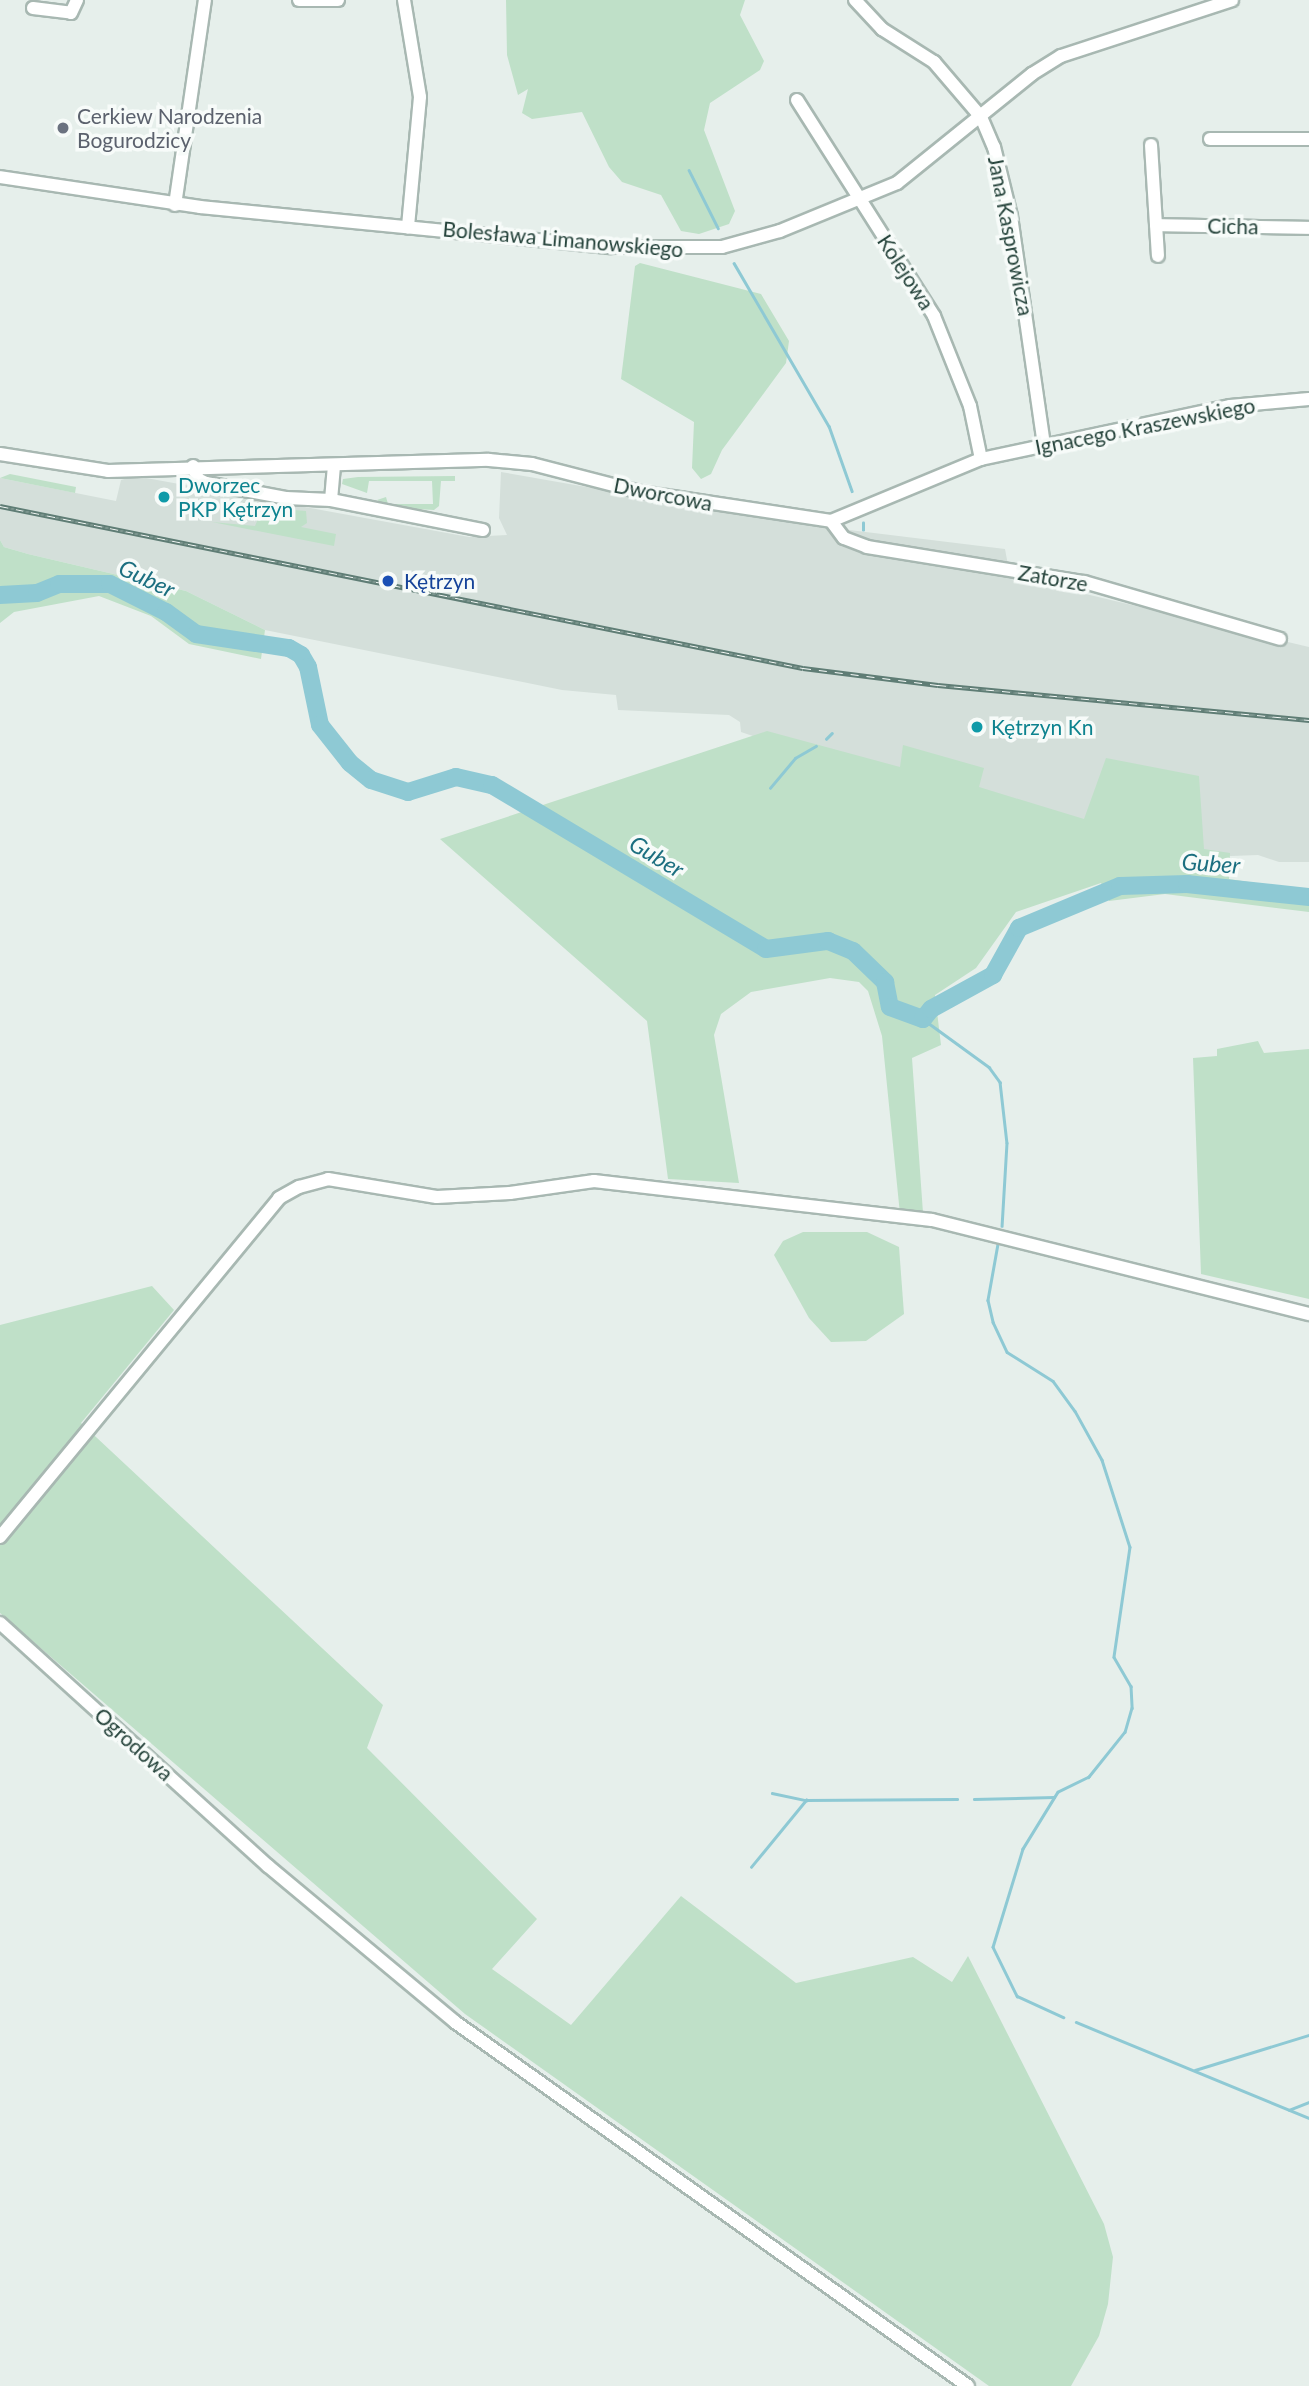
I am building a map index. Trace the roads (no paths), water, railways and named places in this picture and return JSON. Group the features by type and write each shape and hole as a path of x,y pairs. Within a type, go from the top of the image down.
{"street":[{"path":"33,8 71,13 77,0"},
{"path":"175,205 205,0"},
{"path":"299,0 338,0"},
{"path":"404,0 420,97 408,227"},
{"name":"Jana Kasprowicza","path":"855,0 882,29 934,62 981,117 994,147 1011,216 1044,445"},
{"name":"Bolesława Limanowskiego","path":"0,177 175,205 611,247 697,250 752,240 860,200 914,173 1032,74 1065,55 1232,0"},
{"name":"Kolejowa","path":"796,100 934,316 970,406 981,458"},
{"path":"1210,139 1309,139"},
{"path":"1151,145 1158,256"},
{"name":"Cicha","path":"1156,225 1309,228"},
{"name":"Ignacego Kraszewskiego","path":"981,458 1230,406 1309,399"},
{"name":"Dworcowa","path":"0,454 98,471 193,466 489,460 531,464 640,492 831,521"},
{"path":"831,521 981,458"},
{"path":"331,500 334,465"},
{"path":"193,466 195,477 206,483 286,498 331,500 483,530"},
{"name":"Zatorze","path":"831,521 844,538 867,547 1084,582 1280,639"},
{"path":"0,1537 279,1198 299,1187 328,1179 437,1197 510,1193 594,1181 932,1220 1309,1314"},
{"name":"Ogrodowa","path":"0,1623 268,1866 455,2022 968,2386"}],"waterway":[{"path":"689,170 718,228"},
{"path":"734,263 829,426 852,491"},
{"path":"863,523 863,530"},
{"name":"Guber","path":"0,595 37,593 59,584 110,584 166,612 196,634 289,648 301,655 308,667 320,725 350,763 371,780 408,792 456,777 492,785 766,949 828,941 853,951 885,982 890,1007 923,1019 931,1009 993,975 1019,928 1120,886 1187,884 1309,897"},
{"path":"826,739 832,733"},
{"path":"770,788 795,758 816,746"},
{"path":"923,1019 989,1067 1000,1082 1007,1143 1002,1226"},
{"path":"998,1244 988,1300 993,1322 1007,1352 1053,1381 1075,1411 1102,1460 1130,1547 1114,1657 1131,1686 1132,1708 1125,1732 1089,1777 1058,1792 1023,1849 993,1947 1017,1996 1063,2017"},
{"path":"772,1793 806,1800 957,1799"},
{"path":"974,1799 1054,1797"},
{"path":"751,1867 806,1800"},
{"path":"1076,2022 1309,2118"},
{"path":"1195,2070 1309,2035"},
{"path":"1289,2110 1309,2102"}],"railway":[{"path":"0,506 803,668 938,685 1309,720"}],"place":[{"name":"Cerkiew Narodzenia Bogurodzicy","path":"63,128"},
{"name":"Dworzec PKP Kętrzyn","path":"164,497"},
{"name":"Kętrzyn","path":"388,581"},
{"name":"Kętrzyn Kn","path":"977,727"}]}
